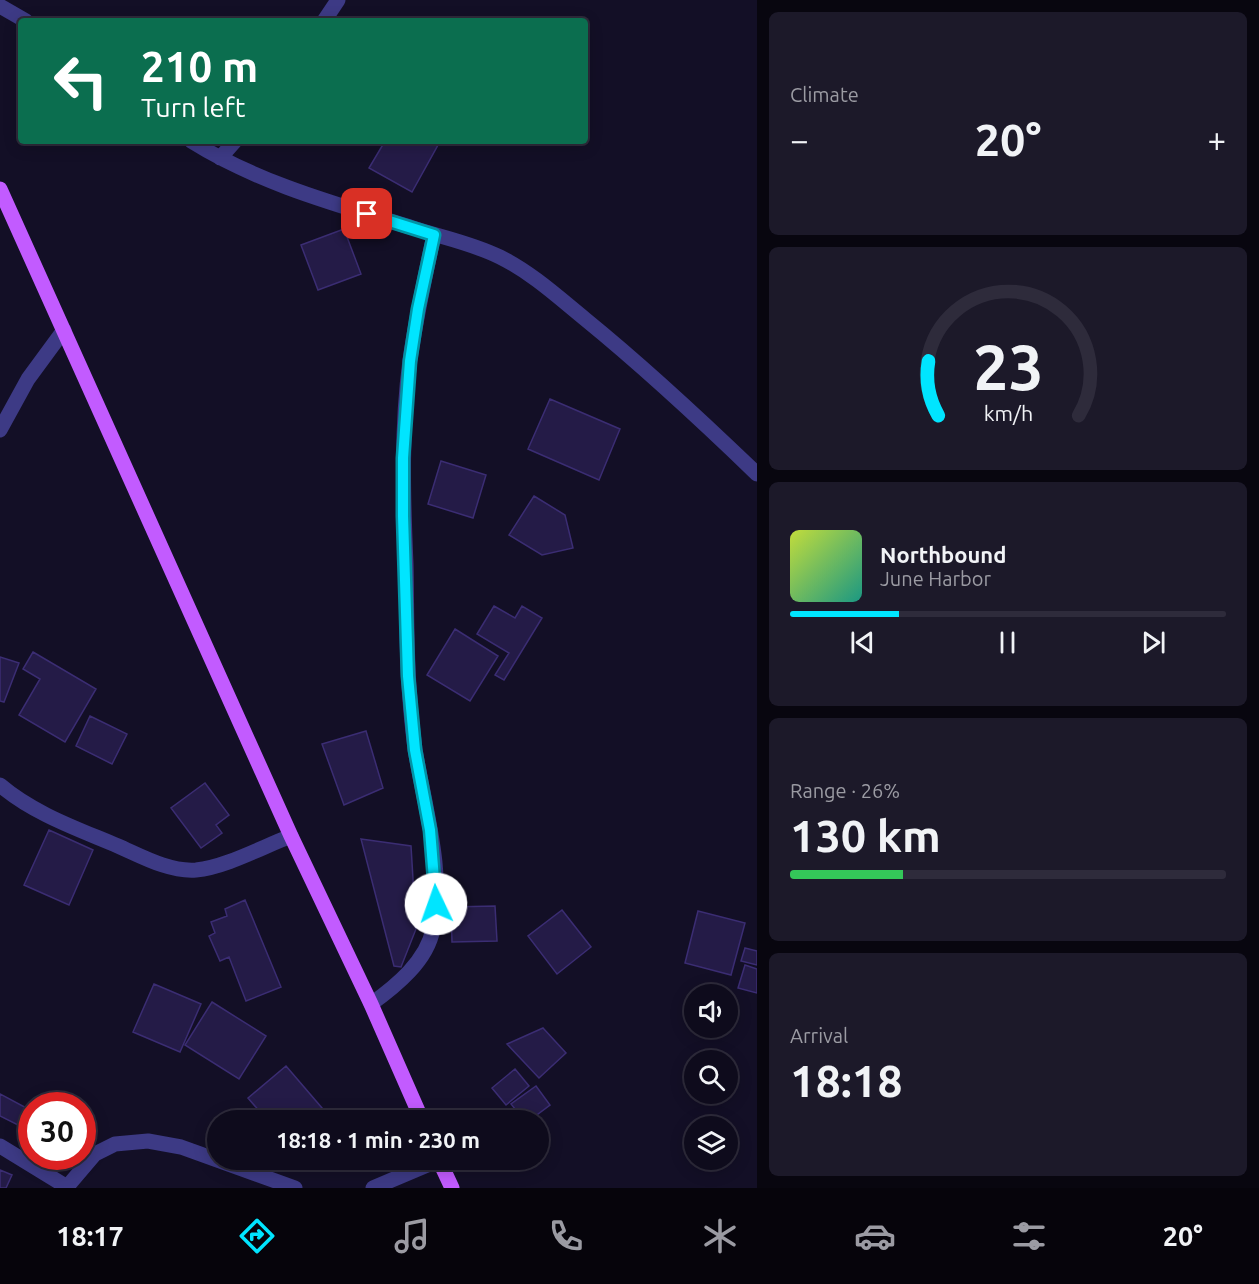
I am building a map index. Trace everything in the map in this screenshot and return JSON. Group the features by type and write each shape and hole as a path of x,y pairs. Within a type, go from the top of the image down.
{"main road":[{"path":"0,189 291,836 371,1004 418,1110"},
{"path":"444,1170 452,1188"}],"street":[{"path":"326,18 338,0"},
{"path":"0,6 21,18"},
{"path":"196,144 220,158 301,193 469,245 526,271 616,344 715,433 756,474"},
{"path":"220,158 232,144"},
{"path":"371,1004 409,972 425,950 433,931 436,904 430,830 415,750 408,676 403,516 403,458 410,361 418,309 434,235"},
{"path":"0,430 28,379 64,330"},
{"path":"0,785 39,811 67,825 169,866 195,870 219,865 291,836"},
{"path":"0,1146 66,1187 94,1154 115,1144 148,1141 181,1148 295,1188"},
{"path":"373,1188 415,1170"}],"building":[{"path":"383,144 438,145 412,192 369,168"},
{"path":"344,229 361,274 318,290 301,245"},
{"path":"550,399 620,429 599,480 528,449"},
{"path":"441,461 486,475 473,518 428,504"},
{"path":"534,496 565,515 573,548 542,555 509,535"},
{"path":"494,606 515,618 522,606 542,618 504,680 495,675 509,653 477,634"},
{"path":"455,629 498,656 470,701 427,675"},
{"path":"33,652 96,689 65,742 19,715 40,679 23,669"},
{"path":"0,657 19,663 4,702 0,701"},
{"path":"90,716 127,734 112,764 76,746"},
{"path":"366,731 383,788 344,805 322,744"},
{"path":"205,783 229,815 216,825 222,833 201,848 171,808"},
{"path":"49,830 93,850 69,905 24,885"},
{"path":"361,839 411,846 416,929 401,967 394,966"},
{"path":"245,900 281,987 246,1001 229,957 220,961 209,936 215,933 211,922 227,916 225,909"},
{"path":"495,906 497,941 452,942 451,907"},
{"path":"562,910 591,947 557,974 528,936"},
{"path":"698,911 745,923 731,975 685,963"},
{"path":"745,948 757,951 757,965 741,961"},
{"path":"745,965 757,969 757,993 738,988"},
{"path":"154,984 201,1004 180,1052 133,1032"},
{"path":"212,1002 266,1036 239,1079 185,1045"},
{"path":"543,1028 566,1053 539,1078 507,1044"},
{"path":"286,1066 322,1108 320,1110 258,1110 248,1098"},
{"path":"515,1069 529,1086 506,1105 492,1088"},
{"path":"536,1086 550,1105 543,1110 516,1110 511,1104"},
{"path":"0,1094 18,1104 18,1125 0,1116"},
{"path":"0,1170 12,1175 6,1188 0,1188"}],"route":[{"path":"367,214 434,235 418,309 410,361 403,458 403,516 408,676 415,750 430,830 436,904"}]}
